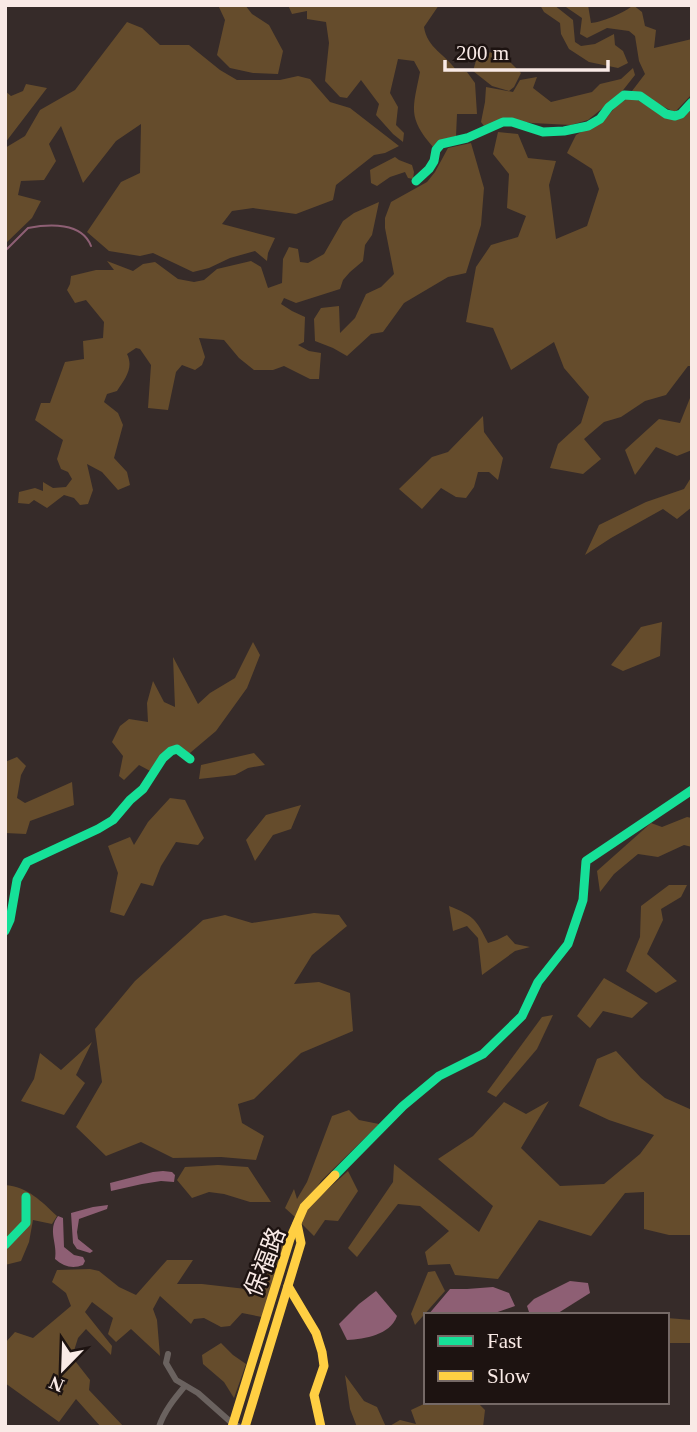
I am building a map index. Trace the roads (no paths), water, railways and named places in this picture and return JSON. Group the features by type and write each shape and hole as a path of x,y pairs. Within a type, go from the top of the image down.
{"street":[{"path":"416,181 429,169 441,144 467,138 503,122 512,122 543,132 564,131 588,126 600,120 608,107 624,96 640,96 666,114 675,116 692,103"},
{"path":"5,931 10,920 17,880 27,862 113,820 143,789 163,758 171,751 177,749 190,759"},
{"path":"297,1224 304,1207 403,1106 439,1076 483,1054 522,1016 538,982 569,944 583,900 586,861 692,790"},
{"path":"5,1245 26,1223 26,1197"},
{"name":"保福路","path":"237,1426 302,1243 297,1224"},
{"name":"保福路","path":"237,1426 290,1239 297,1224"},
{"path":"288,1286 316,1333 322,1352 324,1366 314,1395 321,1427"},
{"path":"168,1354 166,1363 176,1380 198,1393 237,1426"},
{"path":"159,1427 185,1386"}],"waterway":[{"path":"5,251 28,228 45,226 64,226 80,232 91,246"}]}
